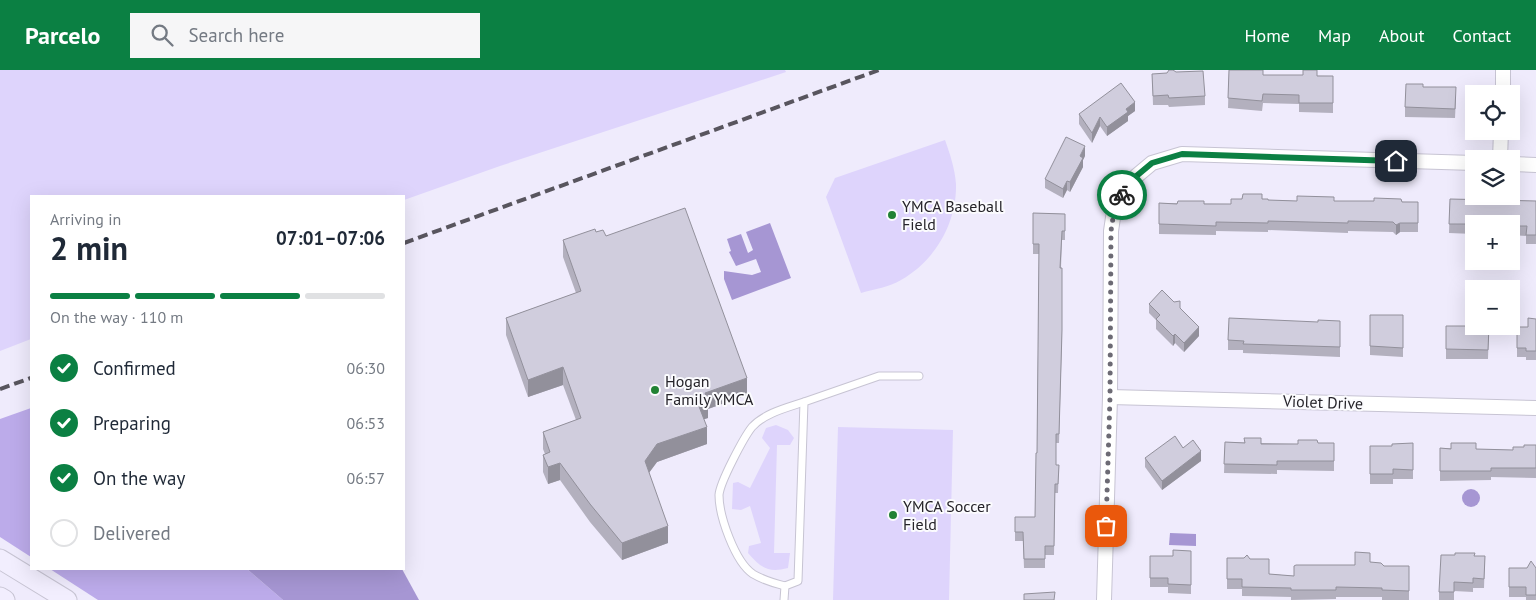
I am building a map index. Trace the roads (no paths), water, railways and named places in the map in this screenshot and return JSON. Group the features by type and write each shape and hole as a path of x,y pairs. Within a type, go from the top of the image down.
{"main road":[{"path":"0,558 67,600"},
{"path":"0,597 5,600"}],"street":[{"path":"1503,85 1504,70"},
{"path":"1104,600 1110,397 1111,231 1114,211 1128,183 1152,163 1182,154 1465,163"},
{"path":"1520,164 1536,165"},
{"name":"Violet Drive","path":"1110,397 1536,408"}],"lane":[{"path":"804,402 798,581 785,586 769,582 751,573 734,553 719,495 722,479 752,427 765,416 804,402 879,376 919,376"},
{"path":"784,600 785,586"}],"railway":[{"path":"405,243 879,70"},
{"path":"0,389 30,378"}],"place":[{"name":"YMCA Baseball Field","path":"892,215"},
{"name":"Hogan Family YMCA","path":"655,390"},
{"name":"YMCA Soccer Field","path":"893,515"}]}
